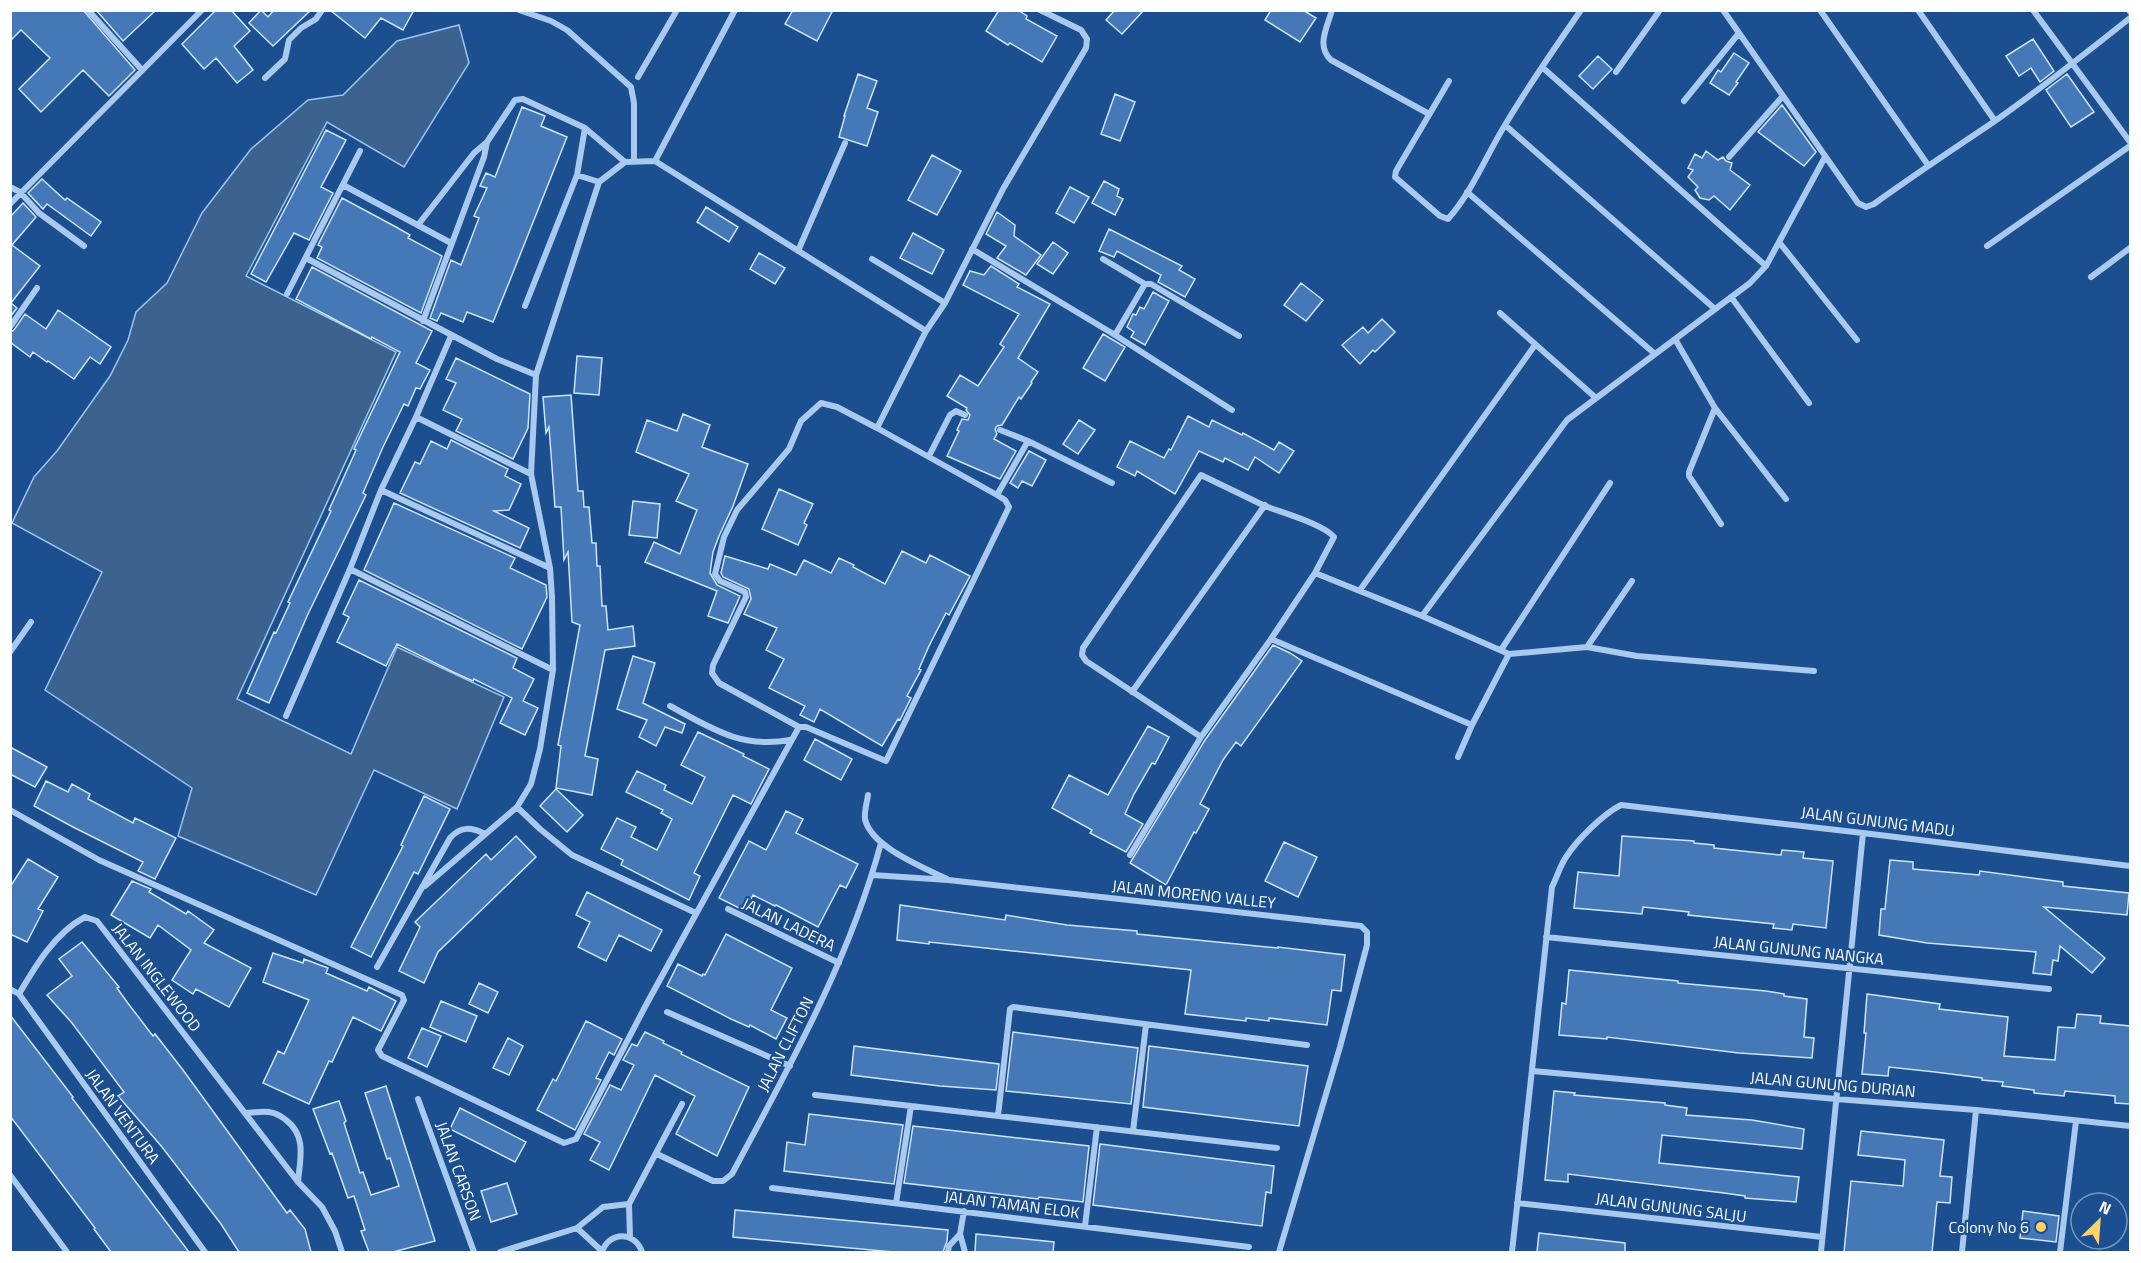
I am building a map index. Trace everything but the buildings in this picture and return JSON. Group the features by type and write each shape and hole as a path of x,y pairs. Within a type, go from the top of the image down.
{"street":[{"path":"88,10 142,70"},
{"path":"10,204 202,10"},
{"path":"265,78 285,59 290,40 301,28 316,19 322,10"},
{"path":"519,10 551,21 567,30 631,87 634,103 634,160"},
{"path":"638,77 677,10"},
{"path":"655,161 735,10"},
{"path":"877,428 926,332 945,303 1003,189 1086,48 1088,39 1081,30 1040,10"},
{"path":"1332,10 1322,47 1325,54 1331,60 1429,114"},
{"path":"1449,81 1396,171 1395,177 1440,216 1448,219 1467,192 1505,125 1581,10"},
{"path":"1616,72 1660,10"},
{"path":"1723,10 1858,203 1866,207 1875,204 1928,165 1995,121 2073,64 2130,18"},
{"path":"1820,10 1928,165"},
{"path":"1918,10 1995,121"},
{"path":"1987,246 2130,144 2033,10"},
{"path":"1684,101 1739,33"},
{"path":"1542,67 1766,266"},
{"path":"1729,158 1783,96"},
{"path":"418,225 474,153 487,142 515,100 523,99 585,128 625,162"},
{"path":"1505,125 1715,309"},
{"path":"525,306 577,175 585,128"},
{"path":"423,321 484,157 487,142"},
{"path":"798,250 845,143"},
{"path":"287,294 360,151"},
{"path":"1422,616 1567,420 1750,283 1766,266 1825,156"},
{"path":"425,886 517,807 531,784 537,760 553,670 550,568 531,474 536,375 598,182 625,162 655,161 926,332"},
{"path":"577,175 598,182"},
{"path":"343,185 451,243"},
{"path":"10,187 20,192 39,213 84,246"},
{"path":"1467,192 1655,354"},
{"path":"1779,242 1857,340"},
{"path":"2091,277 2130,248"},
{"path":"972,249 1115,335 1232,410"},
{"path":"306,258 451,336 536,375"},
{"path":"872,259 945,303"},
{"path":"1103,259 1145,284 1151,284 1239,336"},
{"path":"1115,335 1145,284"},
{"path":"10,327 37,288"},
{"path":"1731,297 1809,403"},
{"path":"1500,313 1596,398"},
{"path":"286,716 350,569 381,490 451,336"},
{"path":"1675,339 1715,408 1786,499"},
{"path":"1360,590 1535,345"},
{"path":"821,403 837,407 877,428 997,495 1005,500 1009,507 886,761 806,727 799,727 719,683 712,673 713,665 746,597 745,592 720,581 715,574 724,537 737,510 789,449 801,421 821,403"},
{"path":"1715,408 1689,476 1720,524"},
{"path":"929,456 950,415 956,411 965,415"},
{"path":"416,417 531,474"},
{"path":"1000,430 1028,441 1112,483"},
{"path":"997,495 1028,441"},
{"path":"1130,855 1201,737 1315,573 1334,537 1312,524 1201,475 1083,648 1082,655 1086,661 1132,693 1201,737"},
{"path":"1501,650 1610,483"},
{"path":"381,490 550,568"},
{"path":"1132,693 1265,505"},
{"path":"350,569 553,670"},
{"path":"1315,573 1509,654 1587,647 1637,656 1814,671"},
{"path":"1587,647 1632,581"},
{"path":"10,652 31,622"},
{"path":"1271,639 1472,724"},
{"path":"1458,757 1472,724 1509,654"},
{"path":"670,706 726,736 742,741 760,743 790,740"},
{"path":"10,810 99,860 402,995 404,1000 378,1050 382,1056 564,1143 576,1139 696,913 799,727"},
{"path":"868,795 866,822 881,843"},
{"name":"JALAN GUNUNG MADU","path":"1546,937 1552,887 1566,856 1610,811 1621,806 2130,866"},
{"path":"517,807 540,830 572,855 696,913"},
{"path":"377,967 425,886 450,838 457,830 466,828 485,834"},
{"path":"1821,1252 1863,833"},
{"name":"JALAN CLIFTON","path":"657,1154 713,1181 723,1181 732,1174 818,1011 839,963 872,875 881,843"},
{"name":"JALAN MORENO VALLEY","path":"881,843 948,880"},
{"name":"JALAN MORENO VALLEY","path":"872,875 948,880 1361,926 1367,932 1368,938 1353,999 1279,1252"},
{"name":"JALAN LADERA","path":"728,909 839,963"},
{"name":"JALAN INGLEWOOD","path":"20,994 36,964 72,924 85,917 97,921 298,1182 322,1207 335,1231 342,1252"},
{"path":"1512,1252 1546,937"},
{"name":"JALAN GUNUNG NANGKA","path":"1546,937 2049,989"},
{"path":"10,989 20,994"},
{"name":"JALAN VENTURA","path":"20,994 205,1252"},
{"path":"998,1116 1013,1007 1307,1045"},
{"path":"667,1012 790,1066"},
{"path":"1133,1131 1146,1025"},
{"name":"JALAN GUNUNG DURIAN","path":"1533,1071 1976,1110 2130,1126"},
{"path":"815,1095 1277,1148"},
{"name":"JALAN CARSON","path":"418,1099 474,1252"},
{"path":"630,1237 629,1204 681,1104"},
{"path":"896,1203 911,1106"},
{"path":"1962,1252 1976,1110"},
{"path":"245,1113 270,1112 280,1115 294,1126 302,1146 298,1182"},
{"path":"2060,1252 2076,1121"},
{"path":"1085,1226 1097,1127"},
{"path":"10,1175 67,1252"},
{"name":"JALAN TAMAN ELOK","path":"772,1188 1249,1247"},
{"name":"JALAN GUNUNG SALJU","path":"1517,1203 1822,1238"},
{"path":"500,1252 577,1228 603,1207 629,1204"},
{"path":"963,1211 960,1234 965,1252"},
{"path":"577,1228 603,1252 605,1245 616,1236 630,1237 640,1246 642,1252"},
{"path":"948,1252 949,1246 960,1234"}],"water":[{"path":"459,25 469,63 404,167 327,122 246,276 396,352 237,699 351,754 397,647 504,697 457,809 374,770 316,895 178,836 192,788 45,690 102,572 12,523 34,477 57,451 110,376 128,340 136,312 167,283 202,213 251,149 308,100 343,95 397,41"}],"place":[{"name":"Colony No 6","path":"2041,1227"}]}
